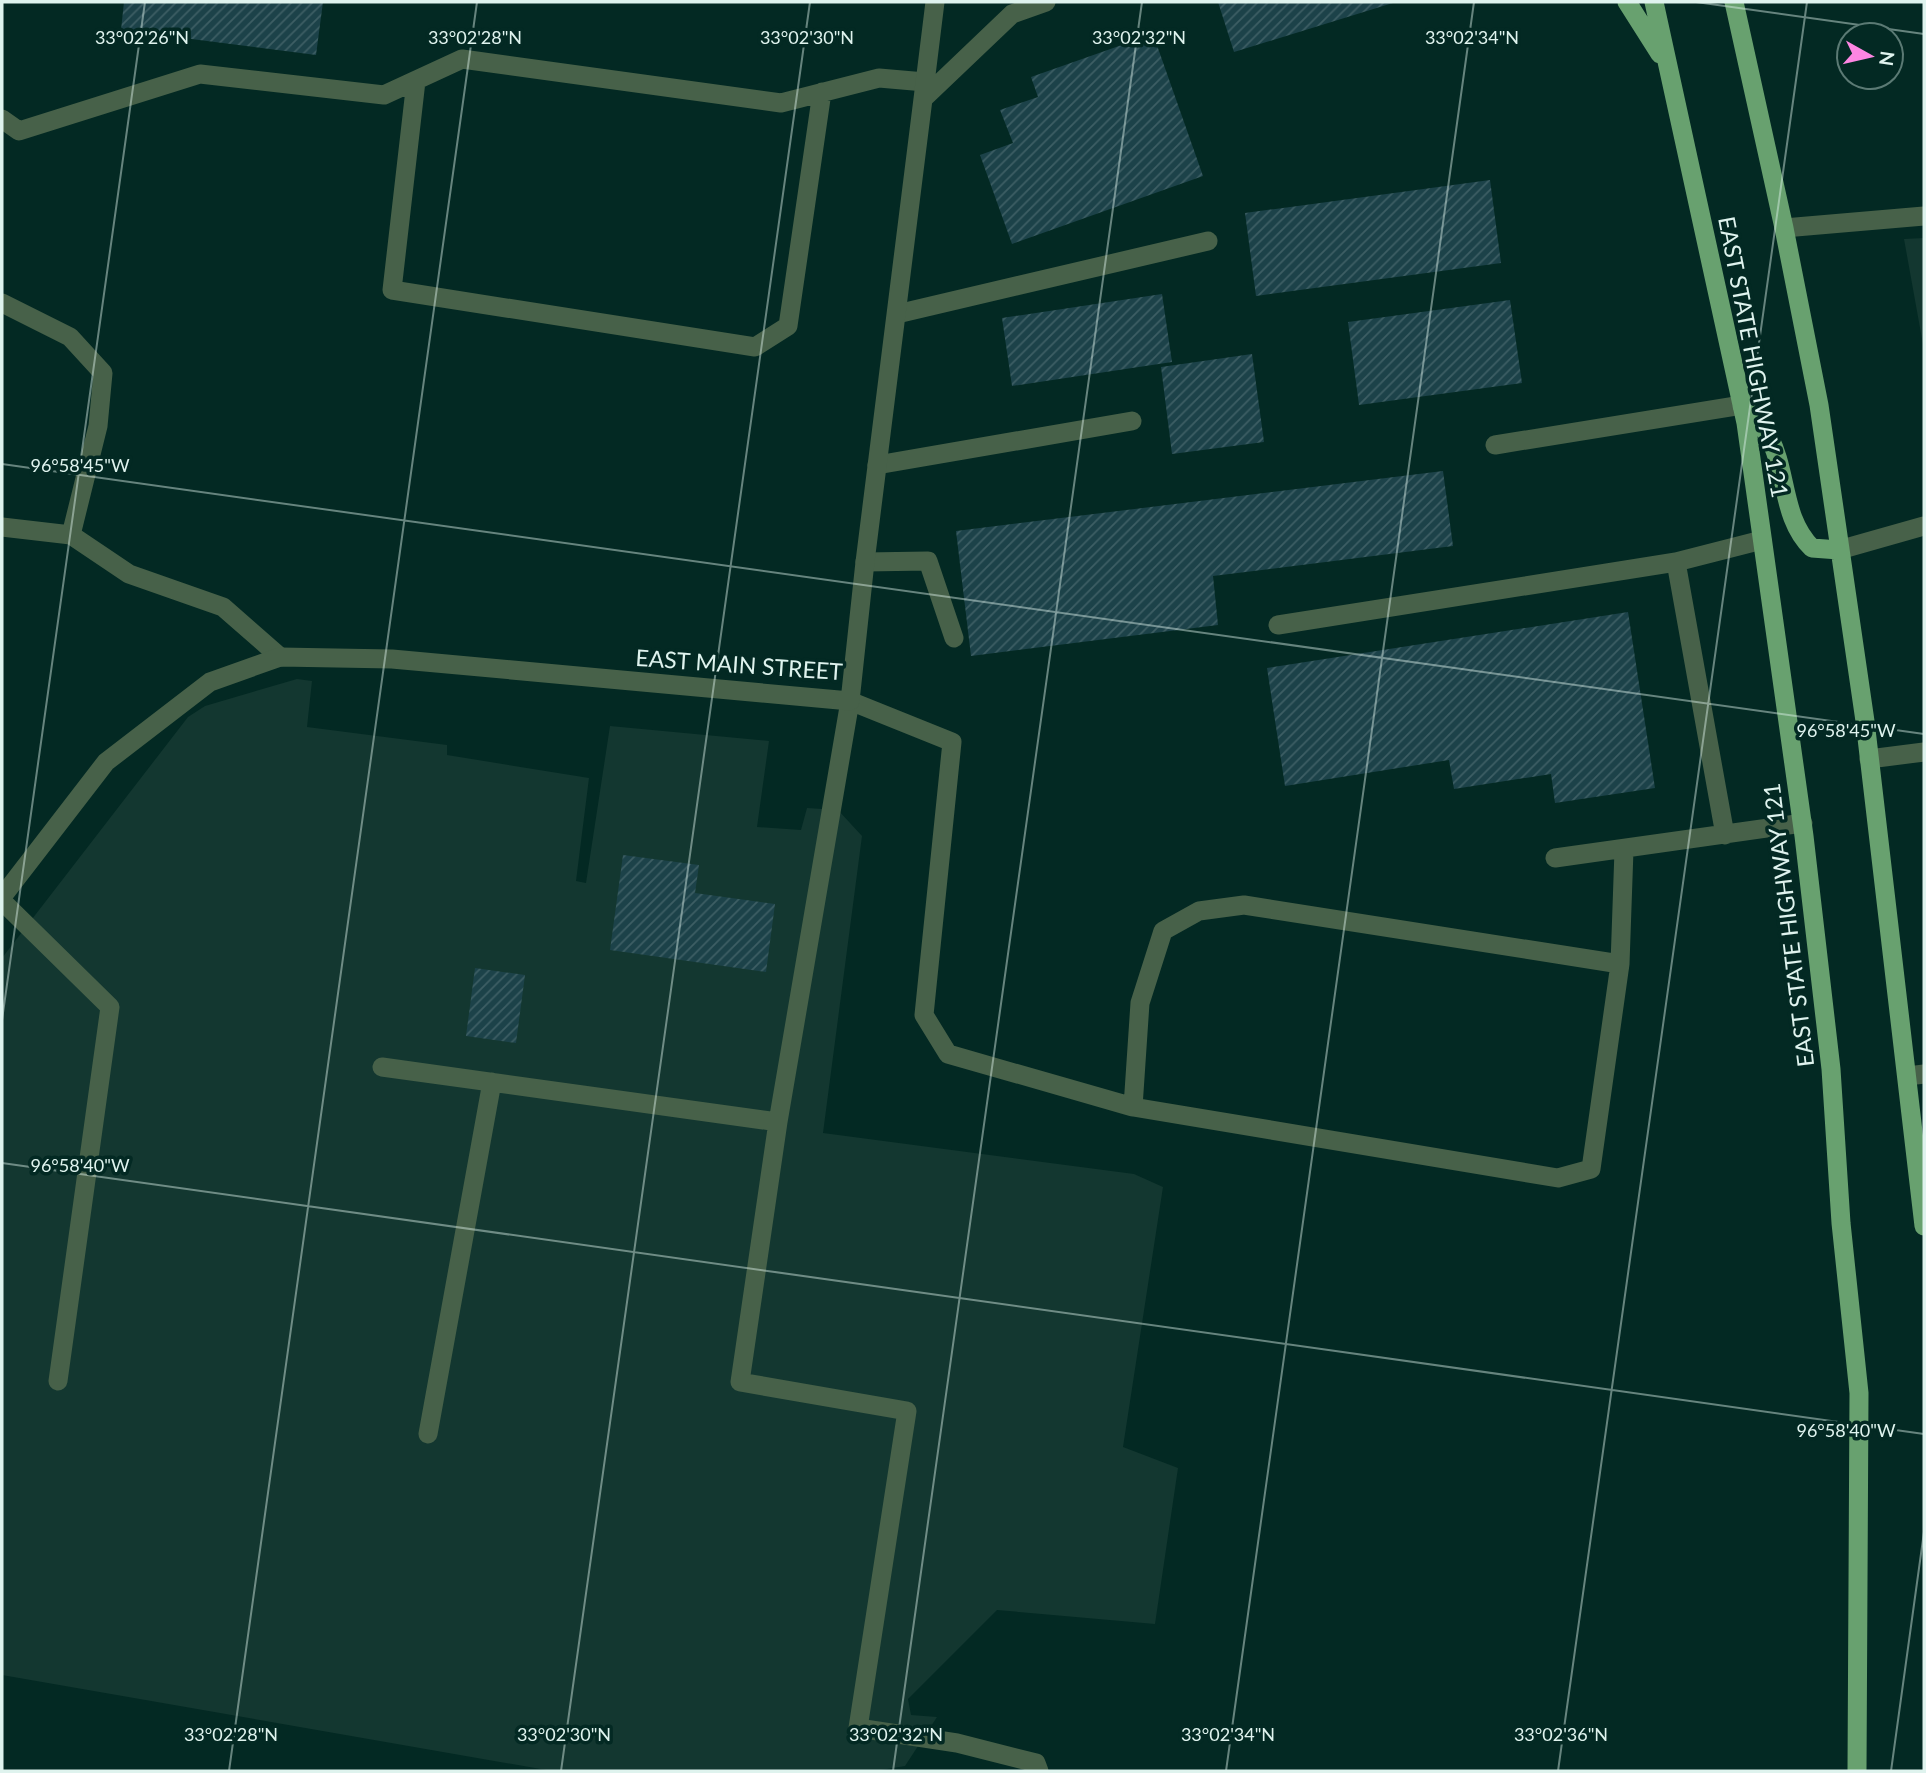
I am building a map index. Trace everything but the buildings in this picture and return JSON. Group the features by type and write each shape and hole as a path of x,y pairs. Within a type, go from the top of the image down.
{"main road":[{"path":"1627,2 1668,67"},
{"name":"EAST STATE HIGHWAY 121","path":"1654,2 1742,405 1802,823 1831,1069 1842,1223 1859,1393 1857,1771"},
{"path":"1734,2 1784,228 1819,405 1916,1075 1924,1226"},
{"path":"1742,405 1768,434 1778,459 1791,516 1804,540 1812,548 1839,550"}],"street":[{"name":"EAST MAIN STREET","path":"2,899 106,762 210,682 280,657 392,659 850,701 864,562 935,2"},
{"path":"2,119 19,131 200,74 384,95 462,59 781,103 879,78 924,90 1012,14 1046,2"},
{"path":"416,81 392,290 755,347 788,326 822,92"},
{"path":"1784,228 1924,216"},
{"path":"897,313 1208,241"},
{"path":"2,303 70,337 103,373 98,426 71,535"},
{"path":"1495,446 1742,405"},
{"path":"877,465 1132,421"},
{"path":"1839,550 1924,526"},
{"path":"2,527 71,535 129,574 223,607 280,657"},
{"path":"1278,625 1676,562 1762,540"},
{"path":"864,562 928,561 954,638"},
{"path":"1676,562 1725,835"},
{"path":"1039,1771 1036,1763 957,1743 858,1728 907,1411 740,1382 778,1122 850,701 952,743 924,1015 948,1055 1133,1107 1558,1178 1591,1169 1620,964 1624,850"},
{"path":"1869,758 1924,752"},
{"path":"1555,858 1802,823"},
{"path":"2,899 110,1007 58,1381"},
{"path":"1133,1107 1140,1003 1163,931 1199,911 1244,905 1620,964"},
{"path":"383,1067 778,1122"},
{"path":"428,1434 492,1083"}],"shaded area":[{"path":"1924,238 1924,350 1904,239"},
{"path":"297,679 312,681 307,727 447,745 447,755 589,778 576,881 586,883 610,726 769,741 757,827 801,830 807,808 838,810 862,836 823,1133 1134,1174 1163,1187 1123,1447 1178,1468 1155,1624 997,1610 908,1699 911,1715 937,1717 905,1766 875,1771 552,1771 2,1675 2,958 188,717 205,706"}]}
